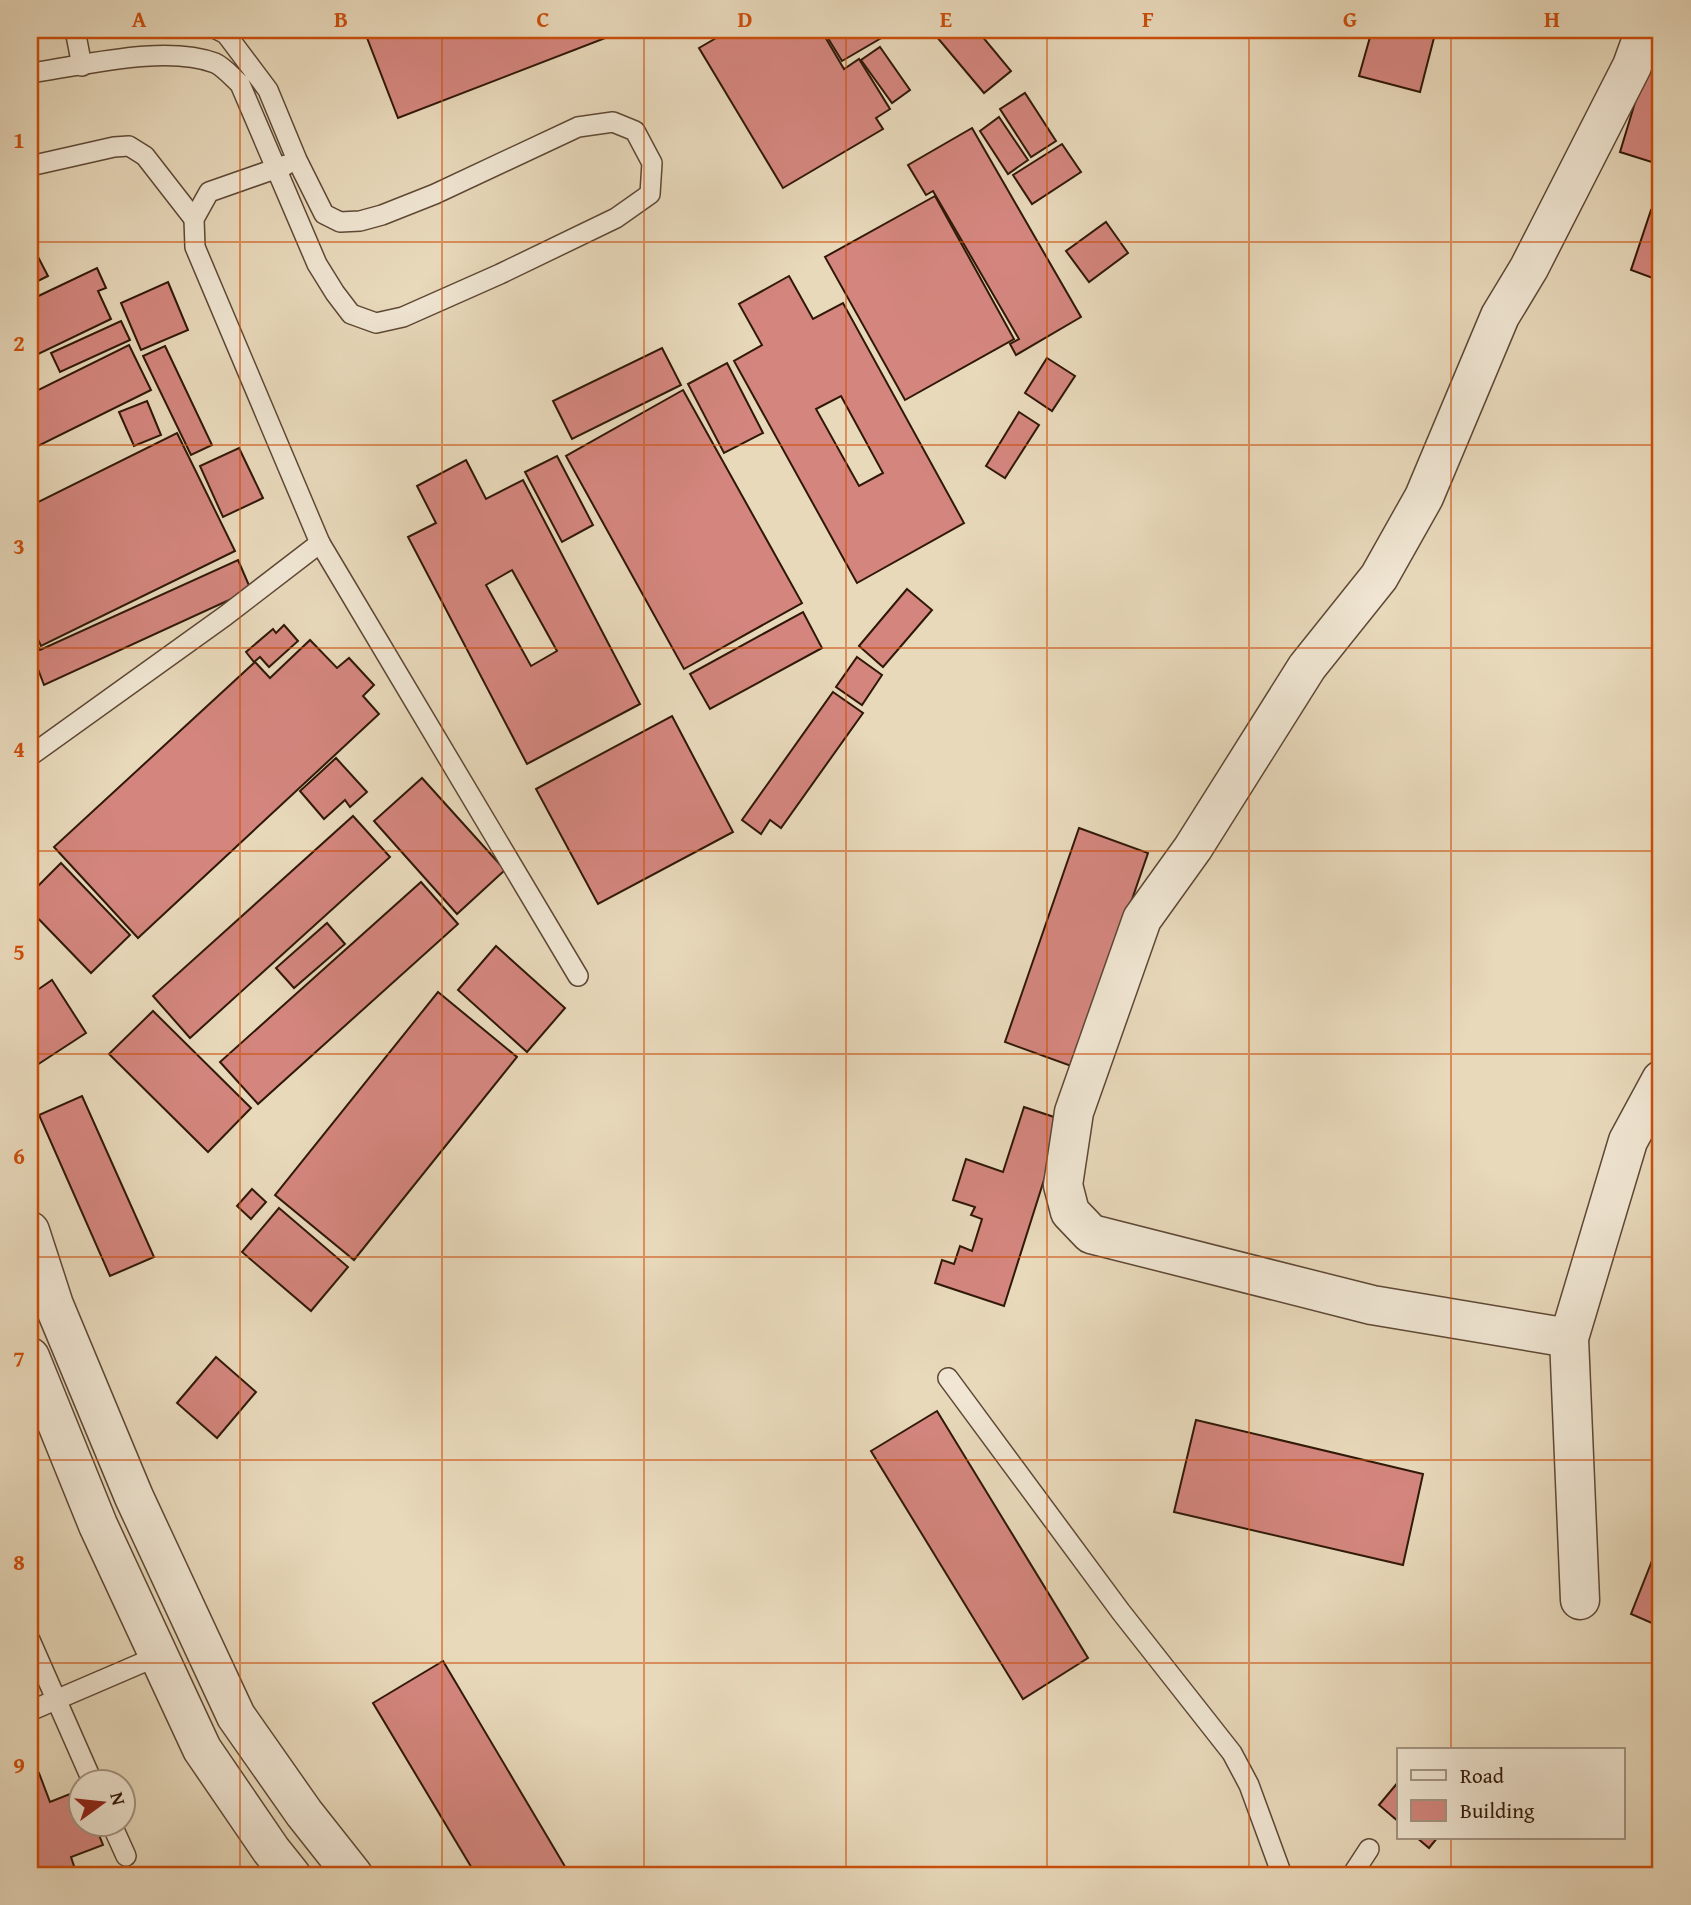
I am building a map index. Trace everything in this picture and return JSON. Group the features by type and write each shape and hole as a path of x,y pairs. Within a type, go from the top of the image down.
{"street":[{"path":"1569,1338 1372,1305 1091,1234 1070,1212 1063,1185 1074,1112 1142,919 1193,848 1307,667 1379,577 1424,497 1500,316 1529,268 1632,66 1646,30"},
{"path":"1580,1600 1569,1338 1628,1141 1661,1080"},
{"path":"30,1231 60,1318 134,1497 236,1716 304,1813 353,1875"},
{"path":"30,1357 98,1525 202,1749 291,1875"},
{"path":"122,1577 162,1556"}],"lane":[{"path":"75,30 82,66"},
{"path":"30,73 144,56 177,56 216,64 240,84 317,264 351,314 376,323 403,317 500,274 616,218 650,194 652,163 635,131 613,122 578,127 435,194 382,215 360,221 340,222 324,214 297,160 268,90 226,34 218,30"},
{"path":"30,166 129,146 145,156 194,219"},
{"path":"297,160 209,192 194,219 195,247 320,543 578,976"},
{"path":"30,756 225,616 320,543"},
{"path":"948,1378 1121,1612 1232,1753 1250,1785 1282,1875"},
{"path":"30,1640 87,1769"},
{"path":"30,1711 158,1656"},
{"path":"118,1839 126,1856"},
{"path":"1352,1875 1369,1849"}],"building":[{"path":"364,30 626,30 398,118"},
{"path":"730,30 821,30 844,69 859,59 890,109 876,118 883,129 783,188 699,48"},
{"path":"823,30 895,30 842,61"},
{"path":"931,30 977,30 1011,71 984,93"},
{"path":"1372,30 1436,30 1420,92 1359,76"},
{"path":"1657,30 1661,30 1661,165 1620,152"},
{"path":"880,47 910,90 892,103 861,60"},
{"path":"1025,93 1056,141 1031,157 1000,109"},
{"path":"999,117 1028,160 1008,174 980,131"},
{"path":"972,128 1081,317 1016,355 1010,344 1019,339 933,191 926,195 908,165"},
{"path":"1062,144 1081,172 1032,204 1013,175"},
{"path":"935,196 1014,339 905,400 825,257"},
{"path":"1651,210 1661,214 1661,271 1658,280 1631,270"},
{"path":"1106,222 1128,253 1089,282 1066,251"},
{"path":"35,251 48,276 30,285 30,253"},
{"path":"97,268 106,288 98,291 111,319 30,358 30,300"},
{"path":"789,276 813,319 843,303 964,523 857,583 734,361 762,345 739,304","holes":["841,396 883,473 859,486 816,409"]},
{"path":"168,282 188,330 141,350 121,303"},
{"path":"121,321 130,340 60,372 51,353"},
{"path":"129,345 151,390 30,450 30,394"},
{"path":"165,346 212,445 191,455 143,356"},
{"path":"662,348 681,385 572,439 553,401"},
{"path":"1047,358 1075,376 1052,411 1025,393"},
{"path":"727,363 763,433 724,453 688,384"},
{"path":"683,390 802,603 684,669 566,456"},
{"path":"147,401 161,435 134,446 119,412"},
{"path":"1019,412 1039,425 1005,478 986,466"},
{"path":"177,433 235,551 41,646 30,622 30,506"},
{"path":"239,448 263,498 223,517 200,466"},
{"path":"557,456 593,525 562,542 525,472"},
{"path":"466,460 486,499 523,480 640,704 527,764 408,537 436,523 417,486","holes":["512,570 557,651 531,666 486,585"]},
{"path":"238,560 251,590 44,685 30,648 37,645 40,650"},
{"path":"907,589 932,610 883,667 859,646"},
{"path":"803,612 822,648 710,709 690,674"},
{"path":"284,625 298,641 269,667 260,657 254,662 246,652 273,629 276,633"},
{"path":"310,640 337,668 349,658 374,685 363,696 379,714 138,938 54,847 255,662 270,678"},
{"path":"857,657 882,675 862,705 836,687"},
{"path":"833,692 863,713 781,828 770,820 761,834 742,820"},
{"path":"672,716 733,832 598,904 536,789"},
{"path":"336,758 367,792 350,807 345,800 324,819 300,791"},
{"path":"422,778 505,870 457,914 374,821"},
{"path":"353,816 390,857 190,1038 153,996"},
{"path":"1079,828 1148,853 1074,1067 1005,1042"},
{"path":"61,863 130,935 91,973 30,910 30,894"},
{"path":"421,882 458,924 258,1104 220,1062"},
{"path":"327,923 345,944 294,988 276,968"},
{"path":"496,946 565,1008 527,1052 458,990"},
{"path":"52,980 86,1033 37,1065 30,1055 30,982 33,993"},
{"path":"438,992 517,1057 354,1260 275,1195"},
{"path":"153,1011 251,1108 208,1152 109,1054"},
{"path":"82,1096 154,1257 110,1276 39,1115"},
{"path":"1024,1107 1063,1120 1004,1306 935,1283 942,1260 954,1264 960,1246 972,1251 982,1219 971,1215 975,1207 953,1200 966,1159 1003,1172"},
{"path":"252,1189 266,1202 251,1219 237,1206"},
{"path":"279,1208 348,1267 311,1311 242,1252"},
{"path":"216,1357 256,1392 217,1438 177,1403"},
{"path":"937,1411 1088,1658 1023,1699 871,1451"},
{"path":"1196,1420 1423,1474 1403,1565 1174,1512"},
{"path":"1661,1538 1661,1627 1631,1614"},
{"path":"443,1661 570,1875 476,1875 373,1703"},
{"path":"39,1773 50,1802 66,1796 66,1839 101,1839 103,1845 71,1857 77,1875 30,1875 30,1777"},
{"path":"1397,1783 1397,1820 1379,1805"},
{"path":"1418,1839 1436,1839 1429,1848"}]}
